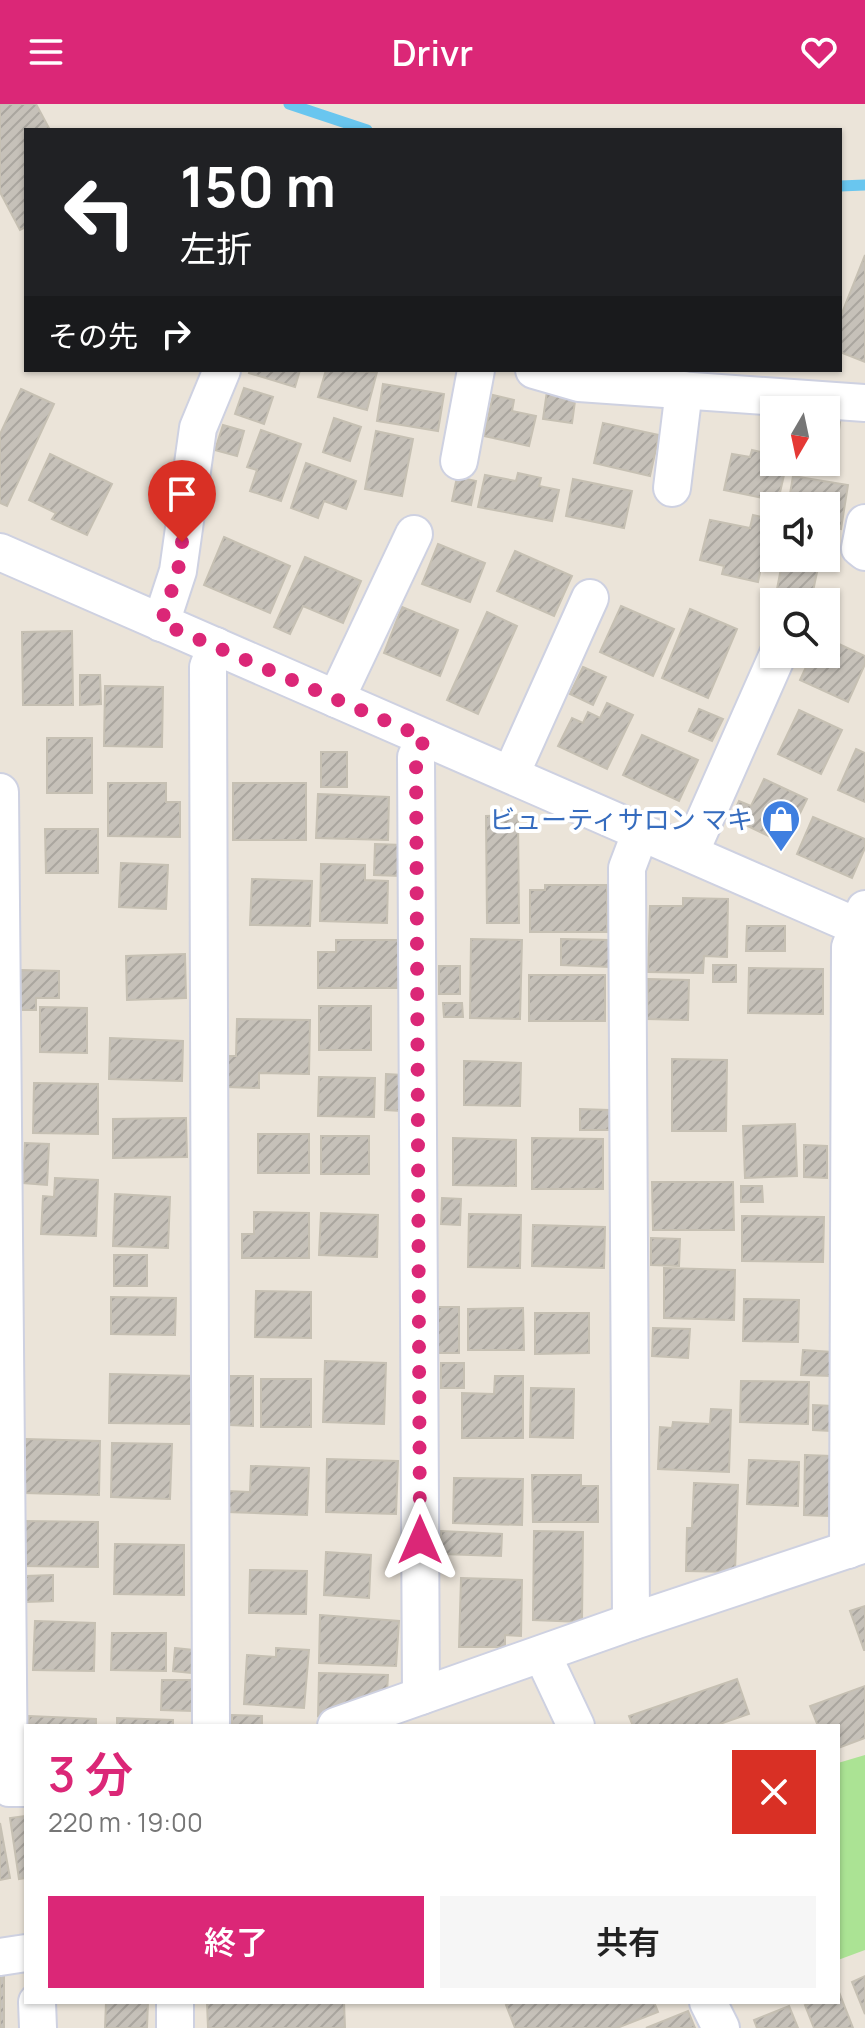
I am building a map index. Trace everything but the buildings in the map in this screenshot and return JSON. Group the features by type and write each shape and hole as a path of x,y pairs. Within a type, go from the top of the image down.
{"street":[{"path":"161,623 178,571 198,428 221,372"},
{"path":"459,461 476,372"},
{"path":"541,372 579,383 769,383 865,403"},
{"path":"663,383 672,488"},
{"path":"865,523 860,548 865,552"},
{"path":"336,699 414,534"},
{"path":"2,559 216,646 690,853 863,921 850,947 856,1547 342,1724"},
{"path":"511,774 590,598"},
{"path":"211,1724 208,667 216,646"},
{"path":"690,853 772,668"},
{"path":"421,1696 416,757 425,738"},
{"path":"0,792 9,1788 24,1788"},
{"path":"631,1622 627,868 641,831"},
{"path":"542,1654 575,1724"},
{"path":"0,1957 24,1953"},
{"path":"37,2004 38,2028"},
{"path":"175,2004 175,2028"},
{"path":"709,2004 721,2028"}],"green space":[{"path":"865,1755 865,1950 840,1959 840,1762"}],"waterway":[{"path":"289,104 361,128"},
{"path":"842,186 865,185"}],"place":[{"name":"ビューティサロン マキ","path":"781,853"}],"route":[{"path":"182,542 178,571 161,623 425,738 416,757 420,1540"}]}
